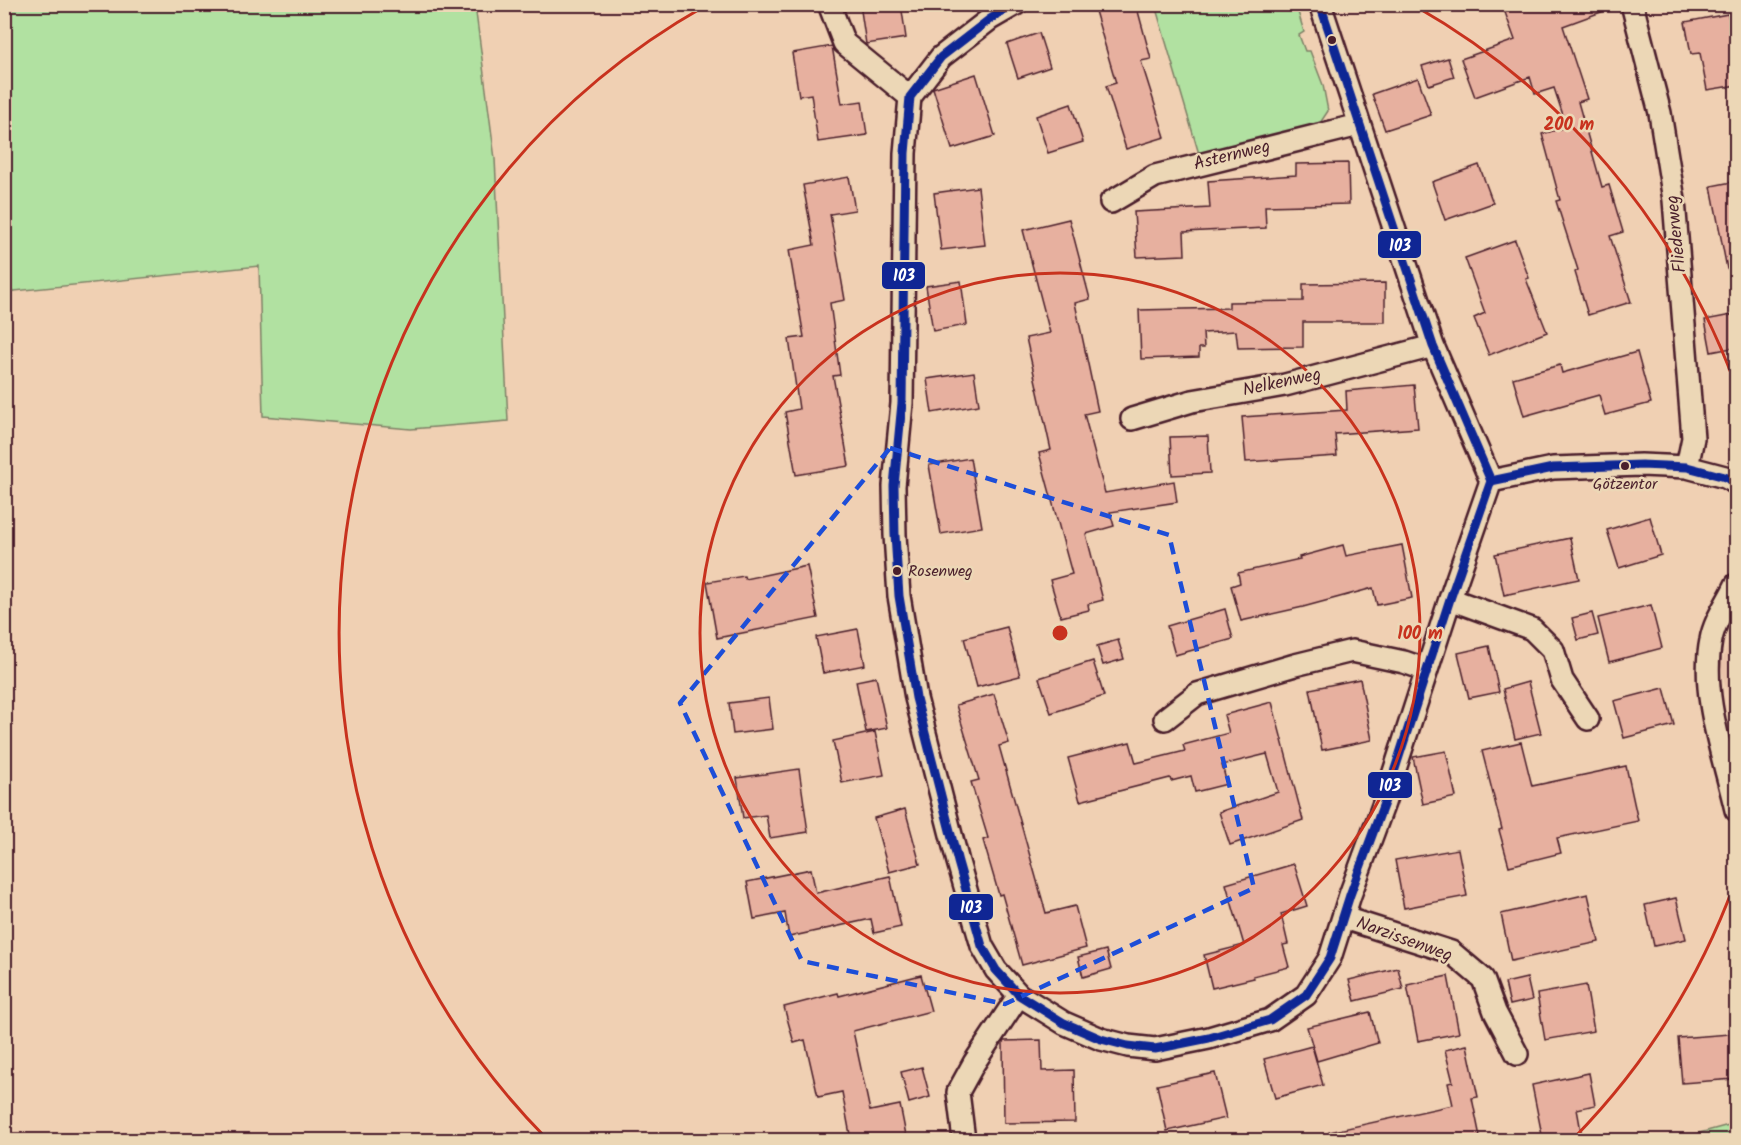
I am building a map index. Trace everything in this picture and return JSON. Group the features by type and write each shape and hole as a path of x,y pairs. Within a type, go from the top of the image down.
{"street":[{"path":"829,4 844,43 910,97"},
{"path":"1016,4 988,12 941,57 910,97 905,153 902,403 894,486 899,596 916,698 982,946 996,970 1019,995 1064,1023 1101,1039 1128,1046 1155,1049 1209,1038 1270,1020 1306,995 1330,958 1491,481 1433,346 1320,4"},
{"name":"Fliederweg","path":"1632,4 1660,113 1674,200 1693,438 1687,467"},
{"name":"Asternweg","path":"1111,202 1155,176 1359,125"},
{"name":"Nelkenweg","path":"1132,419 1192,401 1285,385 1433,346"},
{"path":"1491,481 1553,468 1641,465 1687,467 1725,477 1737,483"},
{"path":"1737,585 1711,638 1708,667 1710,705 1737,810"},
{"path":"1450,599 1532,629 1553,651 1562,680 1588,719"},
{"path":"1165,719 1197,694 1352,651 1404,662 1426,670"},
{"name":"Narzissenweg","path":"1344,918 1451,952 1483,979 1495,1012 1517,1054"},
{"path":"964,1140 958,1092 974,1063 1019,995"}],"highlighted area":[{"path":"890,448 1169,535 1254,888 1005,1004 802,961 680,703"}],"shaded area":[{"path":"1736,617 1736,729 1721,667"}],"green space":[{"path":"4,5 475,5 495,159 508,421 411,429 263,416 259,266 5,292"},
{"path":"1155,5 1296,5 1304,32 1299,35 1305,51 1310,51 1323,85 1328,111 1320,123 1199,154"},
{"path":"1736,1123 1736,1140 1674,1140"}],"building":[{"path":"860,4 901,4 906,38 866,44"},
{"path":"1093,4 1136,4 1151,59 1141,61 1165,137 1126,149 1106,86 1116,83"},
{"path":"1502,4 1615,4 1615,7 1563,26 1587,99 1578,102 1602,187 1609,185 1623,232 1610,236 1631,302 1588,315 1575,272 1578,270 1556,201 1560,200 1542,134 1567,127 1554,88 1535,94 1530,77 1475,97 1461,59 1515,40"},
{"path":"1728,14 1732,38 1737,37 1737,85 1707,90 1700,53 1691,54 1685,22"},
{"path":"1039,33 1050,67 1018,78 1007,44"},
{"path":"832,46 842,104 862,101 867,135 818,142 811,94 799,96 792,53"},
{"path":"1448,58 1454,77 1429,85 1422,66"},
{"path":"976,74 995,136 952,149 933,88"},
{"path":"1418,78 1431,115 1385,130 1372,94"},
{"path":"1071,104 1083,142 1048,153 1036,116"},
{"path":"1348,163 1349,204 1265,206 1266,228 1184,232 1185,255 1137,257 1134,212 1210,208 1208,181 1296,175 1296,164"},
{"path":"1479,165 1493,203 1445,220 1432,182"},
{"path":"849,177 855,210 830,214 845,300 830,303 840,375 833,376 849,466 796,475 785,412 799,409 789,339 804,337 789,250 814,245 803,185"},
{"path":"1737,181 1737,268 1727,269 1711,186"},
{"path":"978,187 985,245 941,250 934,193"},
{"path":"1069,219 1090,299 1075,303 1098,411 1084,414 1105,493 1174,481 1177,502 1110,512 1114,526 1086,534 1103,600 1088,604 1089,610 1061,617 1050,580 1072,574 1039,453 1051,450 1026,338 1050,333 1023,230"},
{"path":"1515,240 1529,278 1526,279 1547,332 1489,355 1474,318 1485,313 1465,258"},
{"path":"961,281 967,325 933,331 926,286"},
{"path":"1385,283 1385,322 1303,322 1303,347 1238,348 1236,331 1203,333 1204,348 1199,348 1199,357 1141,359 1139,310 1229,308 1229,302 1303,301 1303,284"},
{"path":"1737,314 1737,347 1711,352 1705,320"},
{"path":"1637,352 1651,403 1605,415 1599,395 1524,416 1513,378 1560,365 1562,373"},
{"path":"974,372 979,405 932,413 927,379"},
{"path":"1414,385 1418,428 1335,434 1337,456 1246,462 1242,417 1347,410 1346,391"},
{"path":"1208,436 1210,473 1172,475 1170,437"},
{"path":"970,458 982,527 941,534 929,465"},
{"path":"1650,517 1661,555 1619,568 1607,530"},
{"path":"1570,538 1579,579 1504,595 1495,554"},
{"path":"1343,545 1346,556 1402,545 1412,598 1377,605 1373,588 1241,621 1231,586 1240,583 1238,573 1300,559 1299,557"},
{"path":"807,566 818,618 717,638 707,582 744,576 745,579"},
{"path":"1651,605 1662,648 1609,662 1598,618"},
{"path":"1225,609 1233,639 1175,655 1167,626"},
{"path":"1592,613 1598,635 1578,640 1572,618"},
{"path":"1007,627 1020,676 977,687 964,638"},
{"path":"858,629 865,665 823,673 816,637"},
{"path":"1118,640 1124,659 1103,665 1097,646"},
{"path":"1489,646 1499,692 1469,698 1458,653"},
{"path":"1093,661 1104,696 1051,713 1039,678"},
{"path":"876,677 887,728 866,732 856,681"},
{"path":"1360,679 1372,740 1322,750 1310,689"},
{"path":"1528,682 1541,733 1515,739 1503,689"},
{"path":"1664,688 1674,725 1624,738 1614,701"},
{"path":"994,694 1009,743 999,746 1046,913 1075,906 1086,948 1022,965 1002,894 999,895 983,840 988,838 971,782 979,780 956,705"},
{"path":"769,698 773,729 733,734 729,703"},
{"path":"1272,702 1303,820 1230,845 1219,812 1278,792 1267,754 1222,765 1227,784 1195,792 1191,776 1171,781 1170,778 1080,801 1068,758 1130,742 1136,763 1185,751 1183,745 1229,733 1224,715"},
{"path":"875,732 884,775 842,783 833,741"},
{"path":"1521,742 1532,786 1626,766 1638,821 1557,838 1561,853 1509,866 1482,751"},
{"path":"1446,751 1456,797 1423,804 1413,757"},
{"path":"799,769 808,832 770,838 766,815 743,818 737,778"},
{"path":"905,809 920,864 889,872 874,818"},
{"path":"1458,849 1467,896 1404,908 1395,860"},
{"path":"1294,864 1307,906 1281,914 1288,944 1283,945 1289,967 1212,988 1204,955 1244,945 1226,884"},
{"path":"811,869 816,893 890,876 901,927 874,933 871,919 789,937 785,913 754,919 747,882"},
{"path":"1588,894 1599,942 1511,961 1501,914"},
{"path":"1676,898 1686,939 1654,946 1645,905"},
{"path":"1106,950 1111,969 1083,977 1078,957"},
{"path":"1398,968 1403,989 1355,1001 1349,980"},
{"path":"921,975 931,1011 853,1031 870,1111 900,1105 907,1140 851,1140 842,1092 818,1097 805,1040 794,1043 784,1007"},
{"path":"1448,976 1459,1033 1418,1041 1407,985"},
{"path":"1527,978 1532,1000 1510,1005 1505,983"},
{"path":"1586,985 1594,1031 1545,1040 1537,994"},
{"path":"1370,1012 1378,1043 1317,1061 1307,1027"},
{"path":"1730,1034 1734,1079 1682,1083 1678,1038"},
{"path":"1041,1040 1042,1071 1074,1070 1075,1122 1004,1123 1003,1043 1004,1041"},
{"path":"1467,1045 1478,1097 1472,1098 1480,1137 1462,1140 1329,1140 1329,1132 1453,1105 1448,1083 1453,1082 1445,1050"},
{"path":"1312,1046 1323,1085 1275,1098 1264,1059"},
{"path":"922,1067 930,1097 909,1103 901,1072"},
{"path":"1215,1073 1226,1118 1167,1131 1157,1085"},
{"path":"1589,1073 1595,1105 1577,1109 1582,1137 1543,1140 1532,1085"}],"transit line":[{"name":"103","path":"1015,4 990,19 941,57 910,97 905,153 902,403 894,486 899,596 916,698 982,946 996,970 1019,995 1064,1023 1101,1039 1128,1046 1155,1049 1209,1038 1270,1020 1306,995 1330,958 1491,481"},
{"name":"103","path":"1320,4 1433,346 1491,481"},
{"name":"103","path":"1491,481 1553,468 1641,465 1687,467 1725,477 1736,483"}],"place":[{"name":"Götzentor","path":"1625,466"},
{"name":"Rosenweg","path":"897,571"}]}
